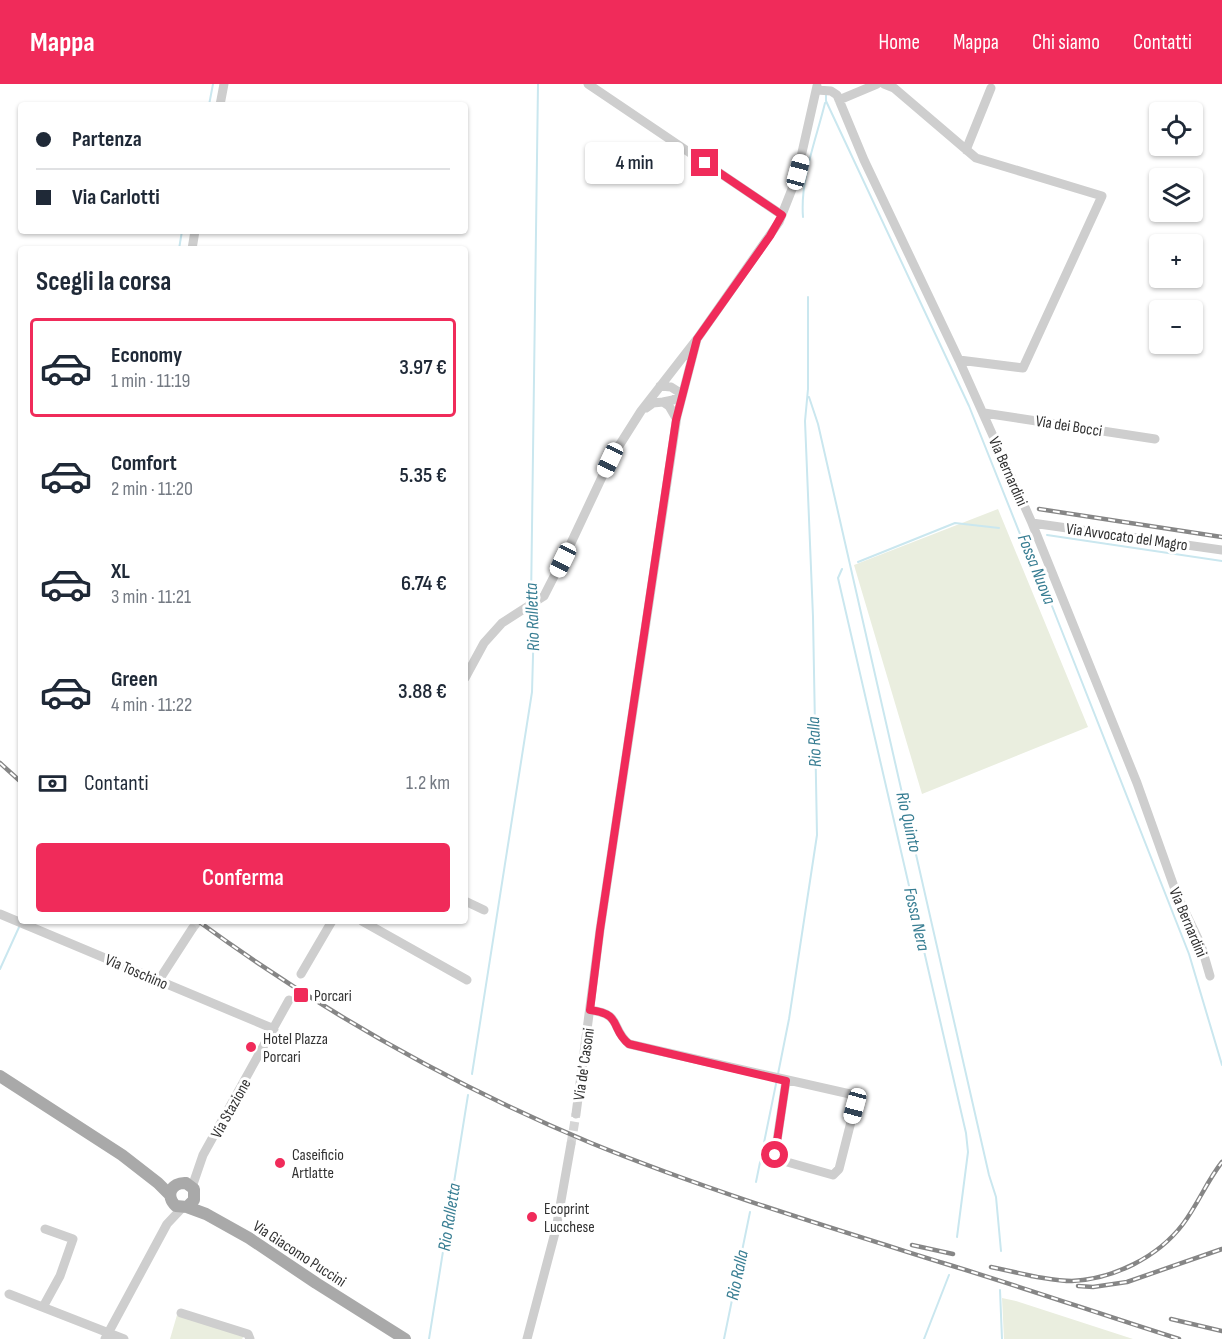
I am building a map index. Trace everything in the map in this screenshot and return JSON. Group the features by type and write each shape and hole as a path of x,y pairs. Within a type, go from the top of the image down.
{"main road":[{"path":"0,1076 122,1155 157,1174 187,1186 214,1211 249,1238"},
{"path":"122,1155 158,1183 176,1206 185,1207 194,1200 187,1186"},
{"path":"171,1198 173,1186 187,1186"},
{"name":"Via Giacomo Puccini","path":"185,1207 206,1214 249,1238 396,1336 405,1339"}],"street":[{"path":"221,102 224,84"},
{"path":"588,84 782,215"},
{"path":"839,100 877,84"},
{"path":"884,84 894,88 976,158 1102,196 1023,368 959,360"},
{"path":"966,150 991,88"},
{"path":"468,672 484,643 502,623 544,596 610,460 641,411 697,339 770,236 782,215 796,179 822,89"},
{"name":"Via Bernardini","path":"822,89 836,93 864,160 984,413 1032,523 1137,783 1177,895 1202,945 1210,976"},
{"name":"Via de' Casoni","path":"576,1114 600,930 676,420 697,339"},
{"path":"641,411 653,404 673,400 682,394 671,387 660,386"},
{"path":"663,402 669,406 676,420"},
{"name":"Via dei Bocci","path":"984,413 1155,439"},
{"name":"Via Avvocato del Magro","path":"1032,523 1222,550"},
{"path":"468,902 484,910"},
{"name":"Via Toschino","path":"0,914 18,920"},
{"name":"Via Toschino","path":"28,924 273,1029"},
{"path":"301,974 330,924"},
{"path":"367,924 467,980"},
{"path":"159,980 192,929"},
{"name":"Via Stazione","path":"187,1186 289,1000"},
{"path":"590,1010 609,1015 615,1020 623,1039 629,1044 850,1094 855,1106 838,1169 833,1175 780,1160 775,1155 785,1080"},
{"path":"527,1339 556,1229 571,1144"},
{"path":"167,1224 171,1198"},
{"path":"107,1335 167,1224 185,1207"},
{"path":"43,1307 60,1276 74,1239 45,1229"},
{"path":"9,1294 107,1335 124,1339"},
{"path":"181,1313 250,1337"}],"shaded area":[{"path":"998,509 1088,727 922,794 854,565"},
{"path":"1002,1298 1016,1301 1133,1339 1004,1339"},
{"path":"177,1315 244,1336 242,1339 170,1339"}],"waterway":[{"path":"210,102 213,84"},
{"name":"Rio Ralletta","path":"531,602 538,84"},
{"name":"Fossa Nuova","path":"826,94 826,101 969,406 1024,544 1052,606 1189,954 1222,1065"},
{"name":"Rio Ralla","path":"803,217 806,174 825,103"},
{"path":"180,246 182,234"},
{"name":"Rio Ralla","path":"778,1074 789,1019 817,835 813,617 805,421 808,389 808,297"},
{"name":"Rio Quinto","path":"809,397 818,424 989,1175 996,1197 1001,1251"},
{"name":"Fossa Nera","path":"858,562 955,523 999,528"},
{"name":"Fossa Nera","path":"1047,535 1222,561"},
{"name":"Fossa Nera","path":"842,569 838,578 966,1133 968,1152 957,1237"},
{"name":"Rio Ralletta","path":"472,1074 532,692 534,621 532,607"},
{"path":"0,969 20,925"},
{"name":"Rio Ralla","path":"756,1182 777,1079"},
{"name":"Rio Ralletta","path":"429,1339 468,1095"},
{"name":"Rio Ralla","path":"724,1339 750,1212"},
{"name":"Fossa Nera","path":"924,1339 949,1275"},
{"name":"Rio Quinto","path":"1000,1290 1002,1339"}],"tunnel":[{"path":"192,929 196,924"},
{"path":"571,1144 576,1114"}],"railway":[{"path":"1039,509 1222,537"},
{"path":"0,763 18,779"},
{"path":"202,924 291,985 388,1044 488,1096 591,1143 766,1207 1179,1339"},
{"path":"1031,1276 1067,1281 1088,1279 1119,1271 1148,1256 1161,1247 1183,1224 1222,1162"},
{"path":"912,1245 953,1254"},
{"path":"1078,1286 1093,1287 1127,1282 1222,1249"},
{"path":"991,1267 1037,1277"},
{"path":"1171,1319 1222,1331"}],"place":[{"name":"Porcari","path":"301,995"},
{"name":"Hotel Plazza Porcari","path":"251,1047"},
{"name":"Caseificio Artlatte","path":"280,1163"},
{"name":"Ecoprint Lucchese","path":"532,1217"}],"route":[{"path":"705,163 782,215 770,236 697,339 682,391 603,907 590,1010 600,1011 615,1020 623,1039 629,1044 786,1081 775,1155"}]}
